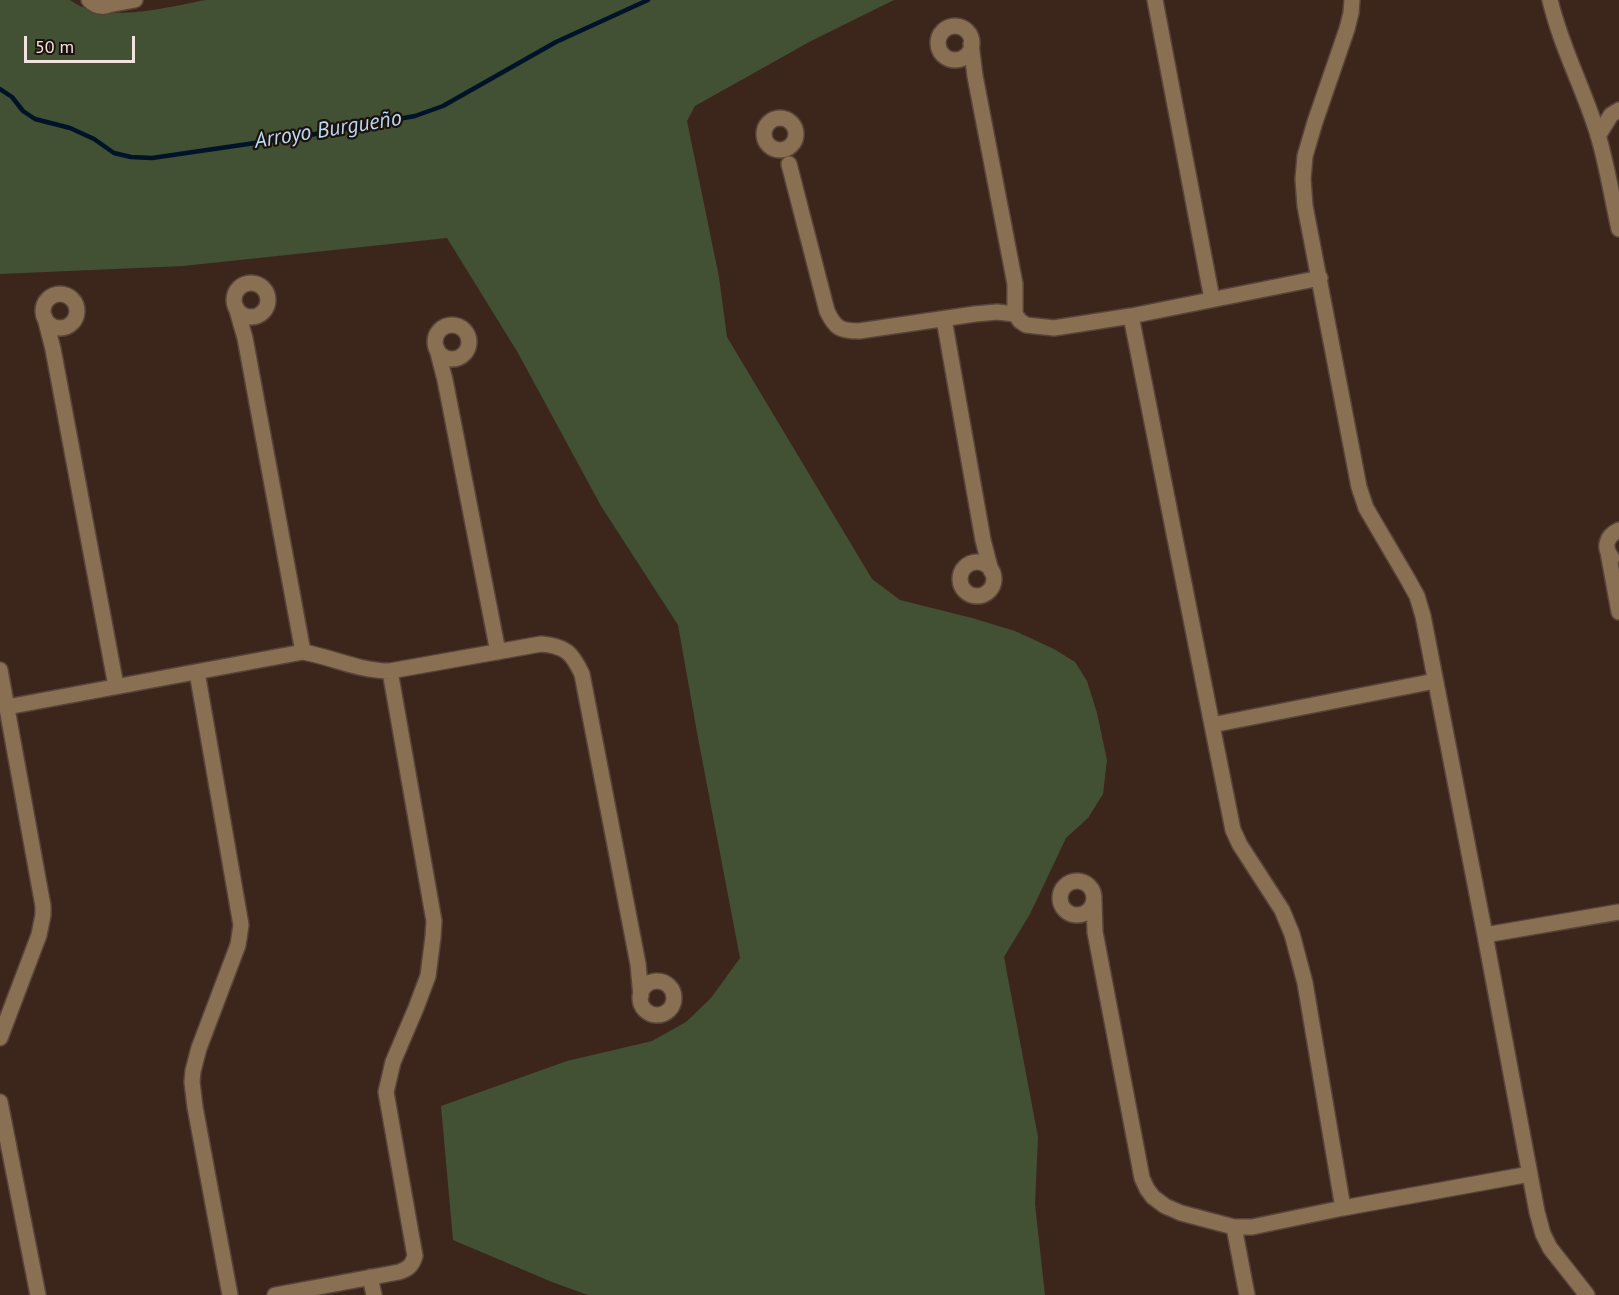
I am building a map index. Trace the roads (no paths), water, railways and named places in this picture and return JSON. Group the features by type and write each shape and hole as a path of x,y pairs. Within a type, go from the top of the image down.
{"street":[{"path":"89,0 98,6 135,0"},
{"path":"1352,0 1347,29 1305,156 1303,169 1305,206 1359,487 1372,521 1417,596 1423,615 1543,1234 1554,1254 1587,1295"},
{"path":"1550,0 1556,24 1599,136 1619,229"},
{"path":"1155,1 1212,299"},
{"path":"975,76 970,68 957,59 947,57 939,49 938,38 949,27 960,27 969,33 972,44 975,76 1014,284 1015,314 1026,325 1054,328 1131,316 1320,278"},
{"path":"957,59 967,54 972,44"},
{"path":"1599,136 1611,115 1619,110"},
{"path":"789,164 795,133 791,124 777,119 768,124 764,134 766,143 783,155 789,164 827,311 838,327 846,331 859,331 997,312 1015,314"},
{"path":"775,149 785,149 793,143"},
{"path":"245,338 247,329 255,316 265,310 268,300 265,290 256,284 245,284 237,291 236,307 245,338 303,652"},
{"path":"53,349 55,340 64,327 73,321 76,311 73,301 59,294 49,298 43,307 53,349 116,686"},
{"path":"236,307 244,315 255,316"},
{"path":"1131,316 1233,830 1240,845 1282,910 1292,933 1305,983 1343,1208"},
{"path":"45,318 53,326 64,327"},
{"path":"944,319 983,540 992,571 993,582 988,591 972,595 963,589 960,579 963,568 972,562 981,549 983,540"},
{"path":"437,349 445,357 456,358 465,353 468,337 461,328 450,325 441,329 435,339 437,349 445,380 498,652"},
{"path":"445,380 447,371 456,358"},
{"path":"1619,530 1609,537 1607,542 1613,557 1619,612"},
{"path":"972,562 984,563 992,571"},
{"path":"7,707 303,652 375,671 390,671 541,644 554,645 572,655 582,674 638,964 641,1001 646,1011 657,1015 667,1011 673,1003 673,992 666,984 655,981 643,972 638,964"},
{"path":"0,670 43,906 39,935 0,1038"},
{"path":"275,1295 399,1272 408,1269 416,1256 386,1092 389,1073 428,976 434,921 390,671"},
{"path":"197,672 241,926 238,945 199,1048 192,1082 230,1295"},
{"path":"1212,725 1435,681"},
{"path":"1095,932 1091,924 1064,909 1060,898 1064,888 1072,882 1083,883 1091,890 1094,901 1095,932 1143,1178 1153,1197 1165,1206 1181,1213 1234,1227 1252,1227 1530,1174"},
{"path":"1078,915 1089,910 1094,901"},
{"path":"1485,935 1619,912"},
{"path":"641,996 645,986 655,981"},
{"path":"0,1102 38,1295"},
{"path":"1234,1227 1247,1295"},
{"path":"370,1277 374,1295"}],"waterway":[{"name":"Arroyo Burgueño","path":"0,89 35,119 70,128 94,139 114,153 152,158 310,135 415,116 443,106 556,42 648,0"}]}
